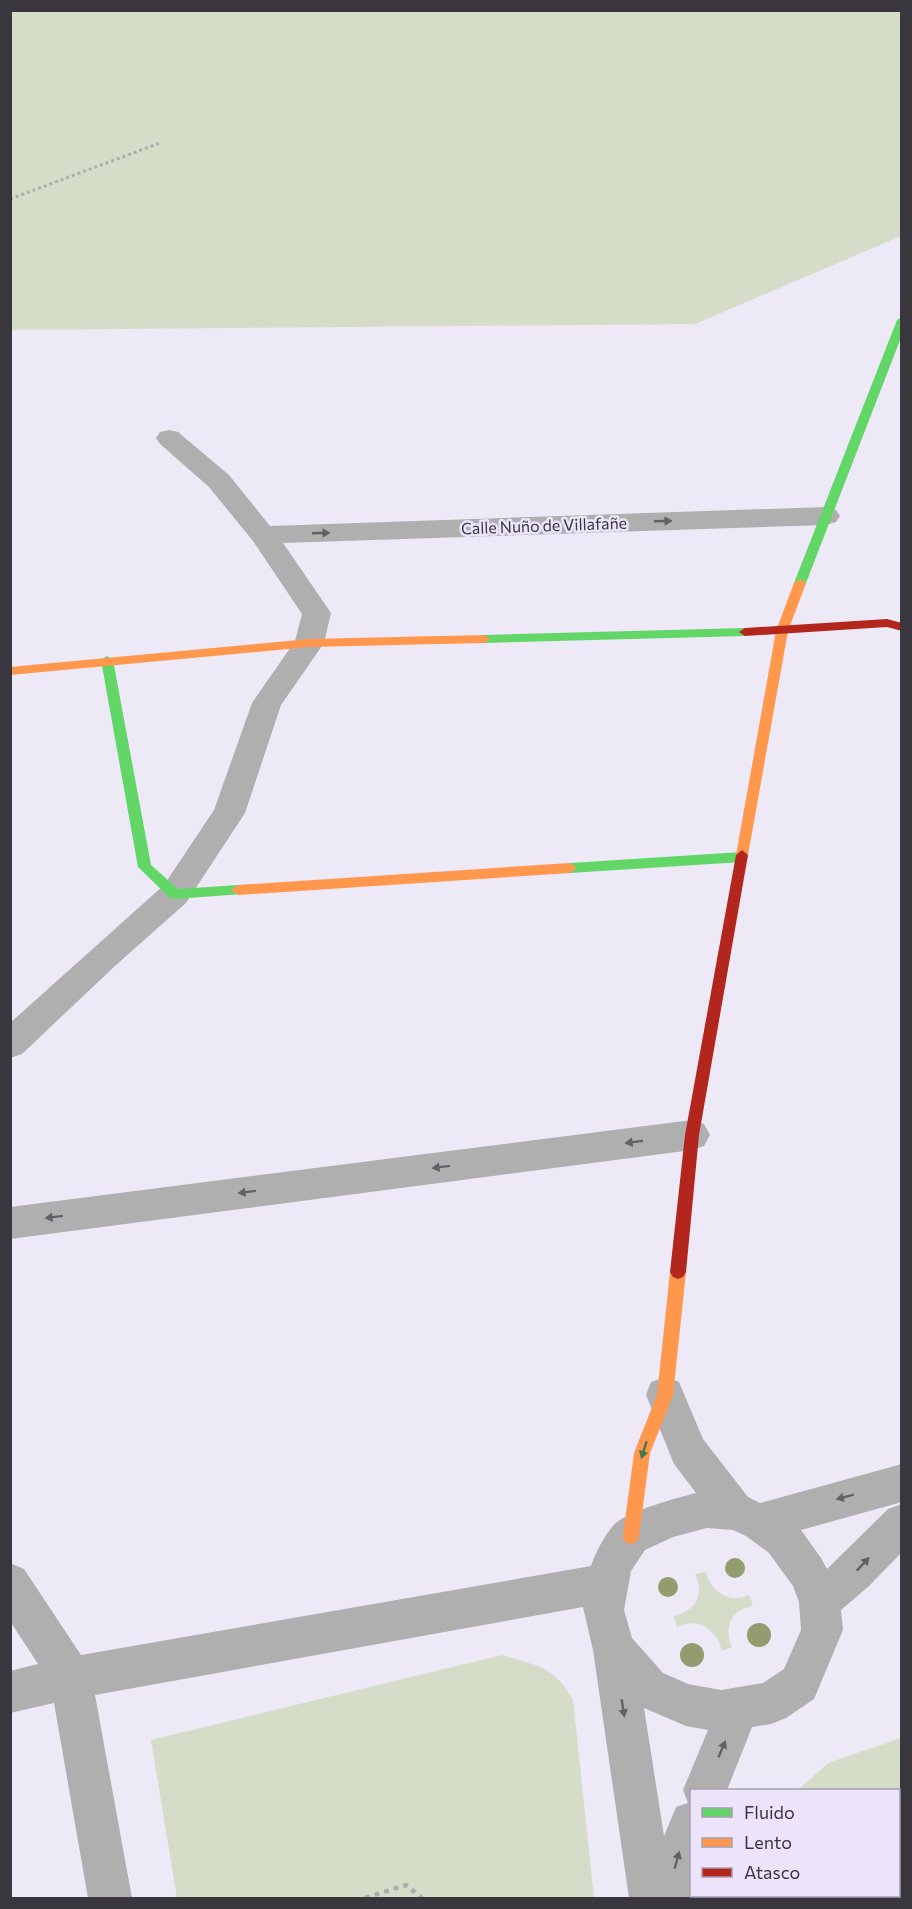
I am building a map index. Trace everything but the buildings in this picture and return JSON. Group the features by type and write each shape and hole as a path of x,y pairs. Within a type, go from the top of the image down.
{"street":[{"path":"651,1899 614,1650 603,1610 612,1564 631,1536 642,1453 665,1395 692,1135 782,632 902,320"},
{"path":"10,1044 174,894 229,813 267,703 309,643 317,613 263,535 219,481 169,438"},
{"name":"Calle Nuño de Villafañe","path":"263,535 826,516"},
{"path":"10,671 107,660 309,643 782,632 887,623 902,627"},
{"path":"107,660 145,867 174,894 742,856"},
{"path":"10,1223 692,1135"},
{"path":"614,1650 648,1688 686,1705 721,1711 771,1703 799,1684 822,1630 820,1601 807,1572 783,1539 747,1516 688,1451 665,1395"},
{"path":"631,1536 669,1519 707,1509 747,1516 902,1483"},
{"path":"820,1601 855,1572 902,1522"},
{"path":"10,1583 71,1678 110,1899"},
{"path":"10,1692 71,1678 608,1583"},
{"path":"706,1789 740,1708"},
{"path":"667,1899 680,1850 690,1828"}],"path":[{"path":"10,199 159,143"},
{"path":"365,1899 382,1891 406,1885 422,1899"}],"green space":[{"path":"10,11 901,11 901,236 695,324 11,330"},
{"path":"706,1572 712,1585 722,1594 735,1598 749,1595 753,1606 740,1611 731,1620 729,1640 732,1647 722,1651 716,1637 706,1627 692,1623 677,1627 674,1616 682,1614 693,1606 699,1595 695,1574"},
{"path":"502,1655 544,1669 559,1680 573,1700 594,1898 177,1898 151,1740"},
{"path":"901,1738 901,1898 718,1898 900,1897 900,1789 799,1789 828,1763"}],"traffic: fast":[{"path":"800,583 902,320"},
{"path":"484,639 745,632"},
{"path":"107,660 145,867 175,894 238,890"},
{"path":"570,868 742,857"}],"traffic: slow":[{"path":"742,855 782,631 800,583"},
{"path":"10,671 309,643 484,639"},
{"path":"238,890 570,868"},
{"path":"631,1536 642,1453 665,1395 678,1272"}],"traffic: jam":[{"path":"745,632 887,623 902,627"},
{"path":"678,1272 692,1135 742,855"}]}
